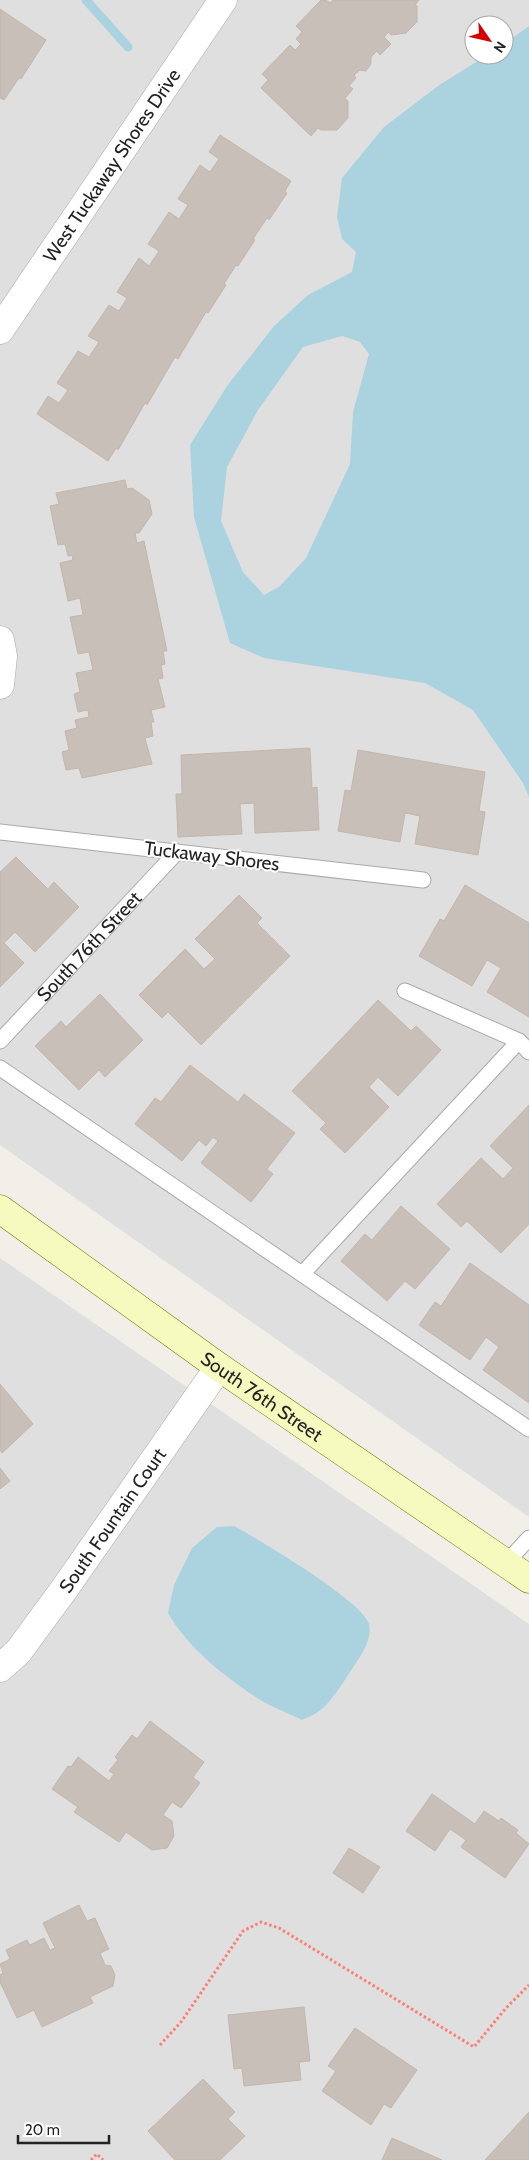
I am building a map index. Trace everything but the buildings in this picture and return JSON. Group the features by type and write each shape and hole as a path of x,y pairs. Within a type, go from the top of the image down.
{"main road":[{"name":"South 76th Street","path":"0,1209 219,1368 529,1579"}],"street":[{"name":"West Tuckaway Shores Drive","path":"0,330 223,0"},
{"path":"0,640 3,656 0,685"},
{"name":"South Fountain Court","path":"0,1668 18,1652 66,1588 219,1368"}],"lane":[{"name":"Tuckaway Shores","path":"0,832 423,880"},
{"name":"South 76th Street","path":"0,1041 177,852"},
{"path":"302,1274 524,1047 405,991"},
{"path":"0,1068 529,1429"},
{"path":"506,1563 529,1538"}],"path":[{"path":"160,2045 181,2022 243,1931 261,1922 287,1933 474,2047 506,2008 529,1985"},
{"path":"91,2160 97,2154 103,2160"}],"shaded area":[{"path":"0,0 529,0 529,1517 0,1145"},
{"path":"0,1258 529,1624 529,2160 0,2160"}],"water":[{"path":"529,26 529,797 523,783 473,710 425,683 264,658 230,643 194,517 190,445 227,386 274,326 308,295 352,272 356,252 342,239 337,217 342,178 384,127 438,86 471,65 514,65 514,37","holes":["342,336 360,342 369,354 353,412 350,464 306,558 280,586 264,595 243,572 221,521 227,467 258,410 303,347"]},
{"path":"234,1526 330,1586 349,1601 369,1624 369,1636 365,1648 337,1691 324,1707 302,1720 262,1701 220,1671 186,1638 168,1613 174,1585 192,1548 217,1527"}],"waterway":[{"path":"86,0 128,47"}]}
